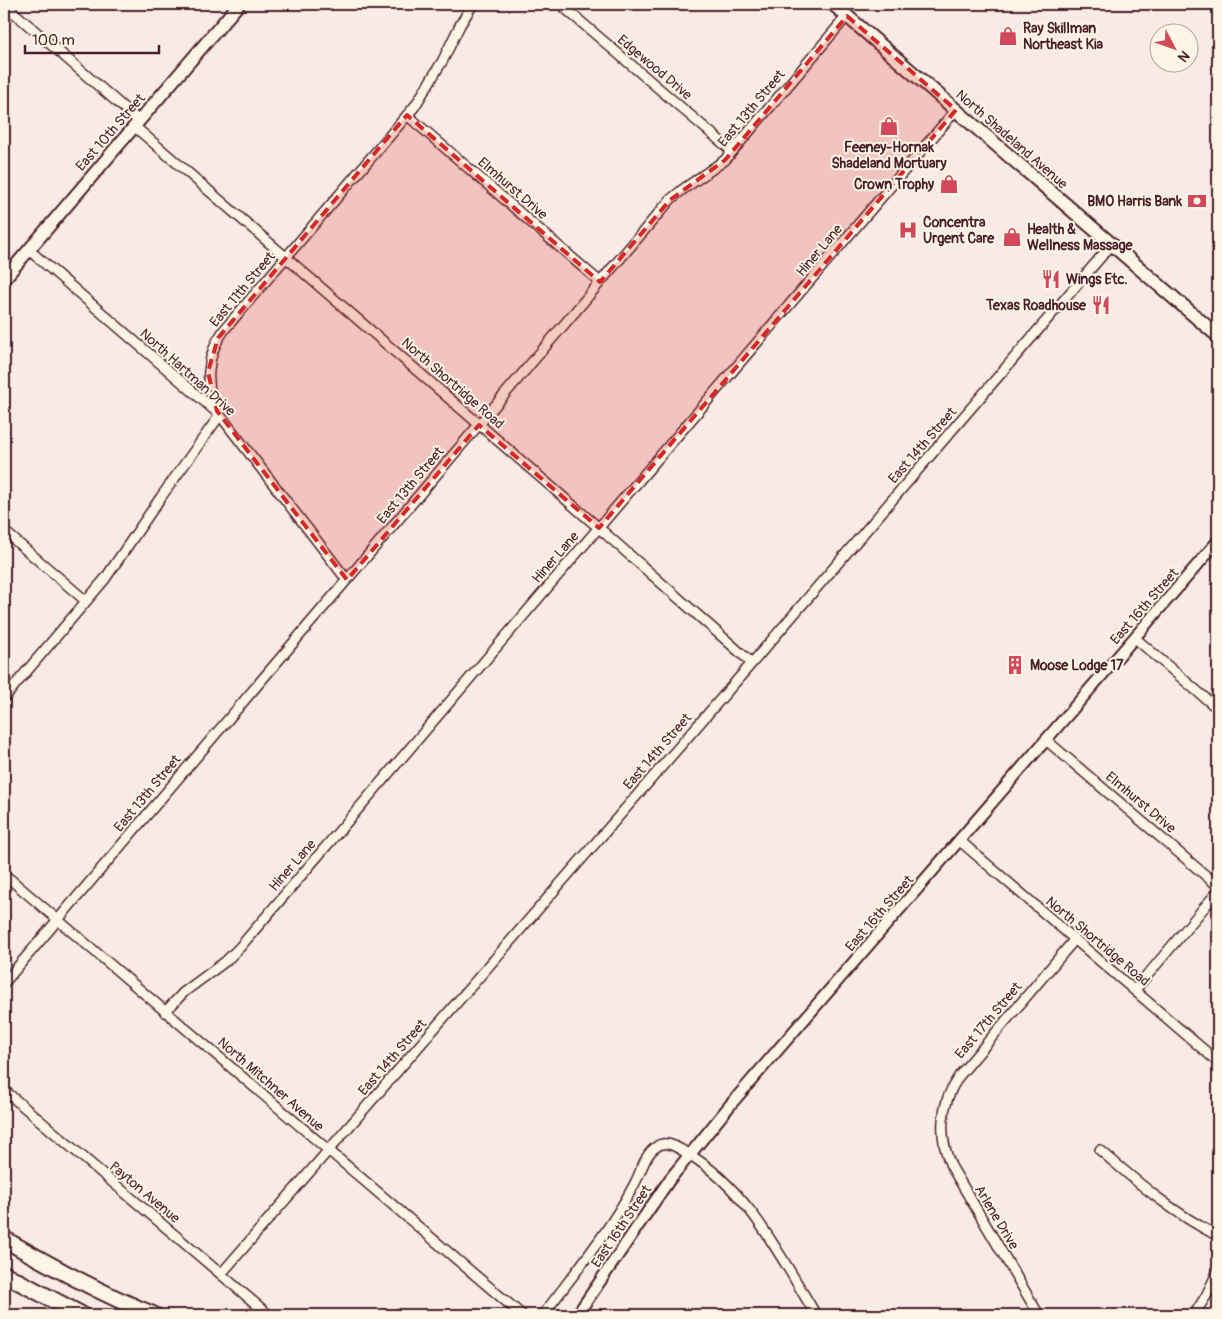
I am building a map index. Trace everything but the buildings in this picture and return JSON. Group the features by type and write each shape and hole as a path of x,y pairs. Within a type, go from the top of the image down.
{"highway":[{"path":"4,1239 92,1287 154,1315"},
{"path":"4,1274 82,1315"}],"main road":[{"name":"East 10th Street","path":"4,279 239,4"},
{"name":"North Shadeland Avenue","path":"833,4 1218,336"}],"street":[{"name":"North Shortridge Road","path":"4,4 286,258 599,528 752,663"},
{"name":"East 11th Street","path":"220,415 214,403 208,376 208,365 214,346 224,330 416,106 473,4"},
{"name":"Edgewood Drive","path":"560,4 732,151"},
{"name":"East 13th Street","path":"4,983 670,200 725,160 847,16"},
{"name":"Hiner Lane","path":"165,1012 187,989 226,961 240,947 956,110"},
{"name":"Elmhurst Drive","path":"407,115 600,282"},
{"name":"East 14th Street","path":"221,1274 752,663 1112,244"},
{"name":"North Hartman Drive","path":"29,250 220,415 347,580"},
{"path":"4,698 105,579 220,415"},
{"path":"4,531 86,601"},
{"name":"East 16th Street","path":"577,1315 656,1200 738,1097 1218,541"},
{"path":"1135,638 1218,709"},
{"name":"Elmhurst Drive","path":"1046,740 1218,886"},
{"name":"North Shortridge Road","path":"960,841 1218,1062"},
{"name":"North Mitchner Avenue","path":"4,874 522,1315"},
{"path":"1135,990 1218,892"},
{"name":"East 17th Street","path":"942,1129 946,1103 950,1091 959,1076 1075,939"},
{"name":"Payton Avenue","path":"4,1090 269,1315"},
{"name":"Arlene Drive","path":"942,1129 945,1151 953,1170 1039,1315"},
{"path":"542,1315 625,1202 650,1152 659,1145 667,1144 690,1155 726,1184 754,1215 816,1315"},
{"path":"1100,1150 1156,1198 1218,1236"},
{"path":"1194,1315 1218,1271"}],"highlighted area":[{"path":"847,16 956,110 599,528 479,425 347,580 217,411 208,372 218,338 407,115 600,282 670,200 725,160"}],"place":[{"name":"Ray Skillman Northeast Kia","path":"1008,36"},
{"name":"Feeney-Hornak Shadeland Mortuary","path":"889,126"},
{"name":"Crown Trophy","path":"949,184"},
{"name":"BMO Harris Bank","path":"1197,201"},
{"name":"Concentra Urgent Care","path":"908,230"},
{"name":"Health & Wellness Massage","path":"1012,237"},
{"name":"Wings Etc.","path":"1051,279"},
{"name":"Texas Roadhouse","path":"1101,305"},
{"name":"Moose Lodge 17","path":"1015,665"}]}
